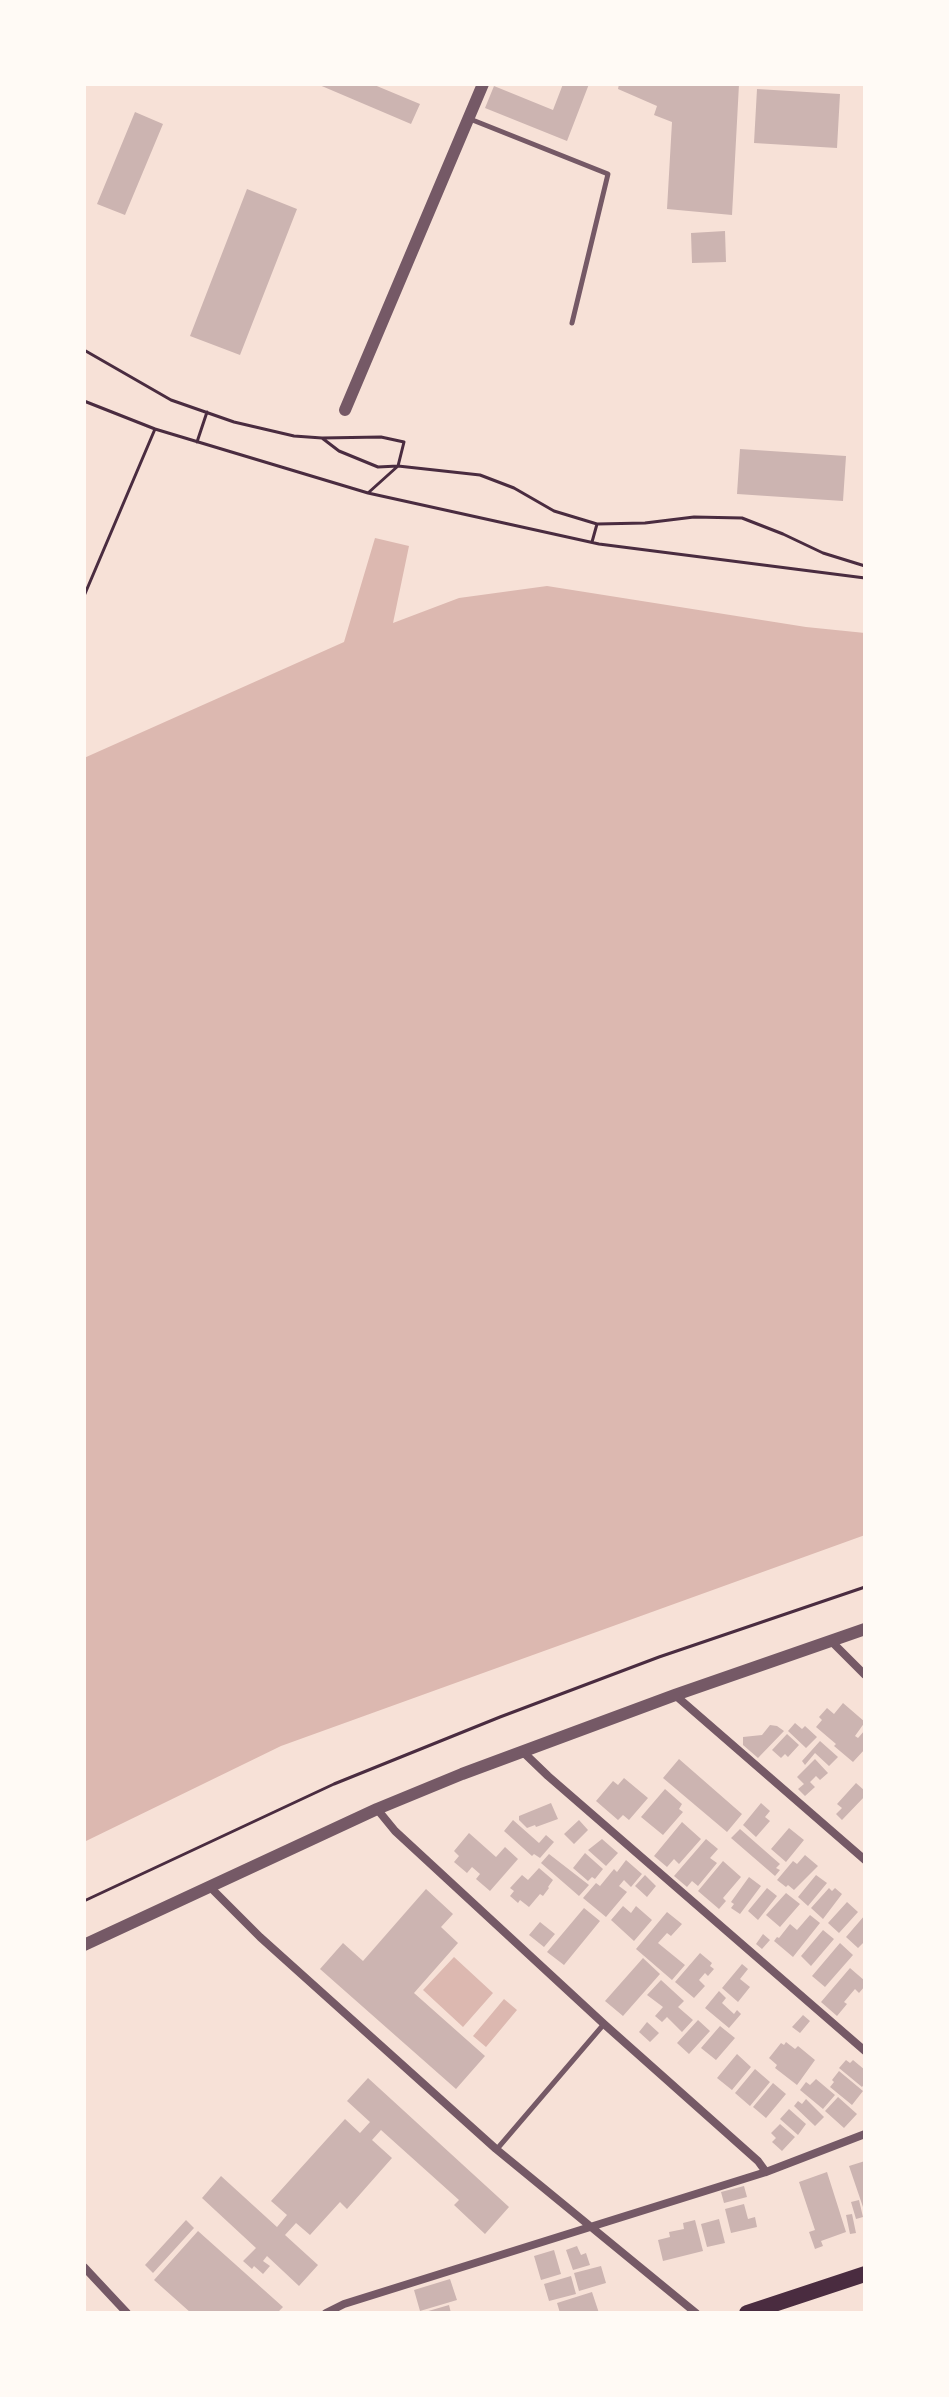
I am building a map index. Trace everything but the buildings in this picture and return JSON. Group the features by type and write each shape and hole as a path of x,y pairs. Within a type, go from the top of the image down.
{"main road":[{"path":"747,2313 865,2274"}],"street":[{"path":"345,410 483,84"},
{"path":"84,1945 377,1809 522,1751 865,1629"},
{"path":"830,1640 865,1675"},
{"path":"675,1695 865,1860"},
{"path":"522,1751 865,2051"},
{"path":"377,1809 395,1831 758,2161 766,2172"},
{"path":"209,1886 260,1937 496,2149 696,2313"},
{"path":"328,2312 344,2304 766,2172 865,2134"},
{"path":"84,2267 127,2313"}],"lane":[{"path":"469,118 608,174 572,323"},
{"path":"496,2149 604,2024"}],"path":[{"path":"84,350 171,400 234,422 294,436 381,437 404,442 398,466 368,493"},
{"path":"84,401 155,429 368,493 592,542 865,578"},
{"path":"197,442 207,412"},
{"path":"84,596 155,429"},
{"path":"322,438 339,451 378,467 398,466 480,475 514,488 554,511 597,524 645,523 694,517 742,518 823,553 865,566"},
{"path":"592,542 597,524"},
{"path":"84,1901 334,1784 500,1717 659,1657 865,1587"}],"shaded area":[{"path":"375,538 409,546 393,623 459,598 547,586 806,627 865,633 865,1535 281,1746 84,1842 84,758 344,642"},
{"path":"454,1957 493,1993 463,2027 423,1990"},
{"path":"504,1999 517,2010 486,2047 473,2036"}]}
